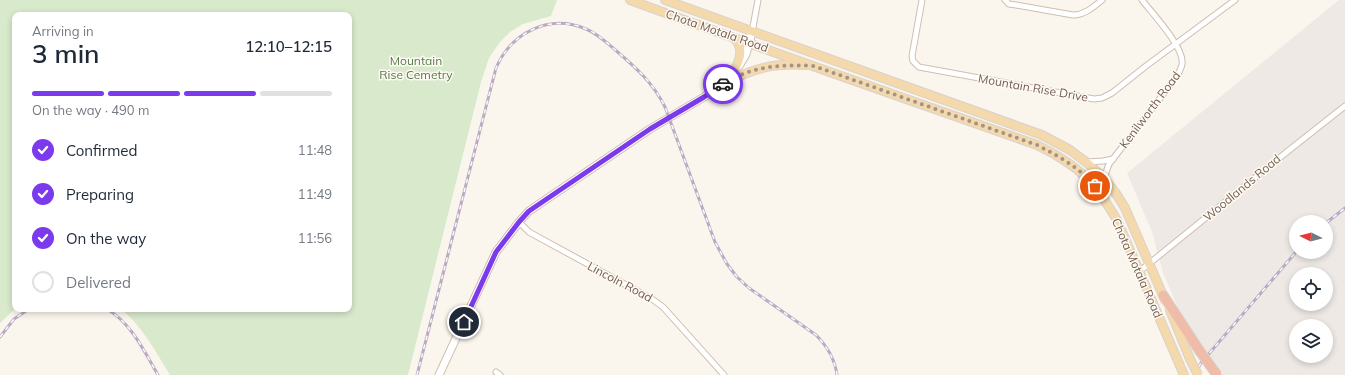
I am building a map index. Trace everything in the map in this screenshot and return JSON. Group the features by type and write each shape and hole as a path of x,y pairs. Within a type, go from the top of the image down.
{"highway":[{"path":"1163,295 1217,375"}],"main road":[{"name":"Chota Motala Road","path":"630,0 1037,145 1061,157 1090,181 1105,199 1117,220 1184,375"},
{"name":"Chota Motala Road","path":"665,0 1042,135 1070,150 1104,178 1125,208 1198,375"},
{"path":"728,81 741,64 750,43 752,32"},
{"path":"728,81 740,55 740,45 734,38"},
{"path":"439,375 496,252 519,222 537,205 650,129 728,81 764,67 793,64 814,66"},
{"path":"444,375 446,362"}],"street":[{"path":"752,32 758,0"},
{"name":"Mountain Rise Drive","path":"922,0 912,56 913,61 919,67 1094,99 1102,98 1112,93 1176,43 1235,0"},
{"path":"1006,0 1009,4 1078,15 1087,12 1102,0"},
{"name":"Kenilworth Road","path":"1104,178 1107,168 1113,159 1180,72 1183,59 1176,43 1142,0"},
{"name":"Woodlands Road","path":"1140,271 1345,106"},
{"name":"Kenilworth Road","path":"1086,162 1113,159"},
{"name":"Lincoln Road","path":"519,222 529,232 652,299 663,307 724,375"}],"shaded area":[{"path":"1339,0 1345,0 1345,375 1222,375 1183,320 1163,273 1152,232 1127,173"}],"green space":[{"name":"Mountain Rise Cemetry","path":"0,0 557,0 551,16 523,24 510,32 500,42 489,58 481,82 408,375 170,375 142,331 124,312 352,312 352,12 12,12 12,312 0,323"}],"railway":[{"path":"417,375 496,68 511,45 521,36 533,29 558,23 586,29 597,35 628,61 649,82 665,107 715,242 727,264 737,277 749,288 816,335 830,354 837,375"},
{"path":"1333,217 1345,208"},
{"path":"1194,375 1201,363 1290,259"},
{"path":"0,337 14,319 24,312"},
{"path":"112,312 124,322 137,339 158,375"}],"way so far":[{"path":"723,84 764,67 793,64 814,66 1037,145 1061,157 1080,171 1095,186"}],"route":[{"path":"464,322 496,252 504,240 529,211 650,129 723,84"}]}
